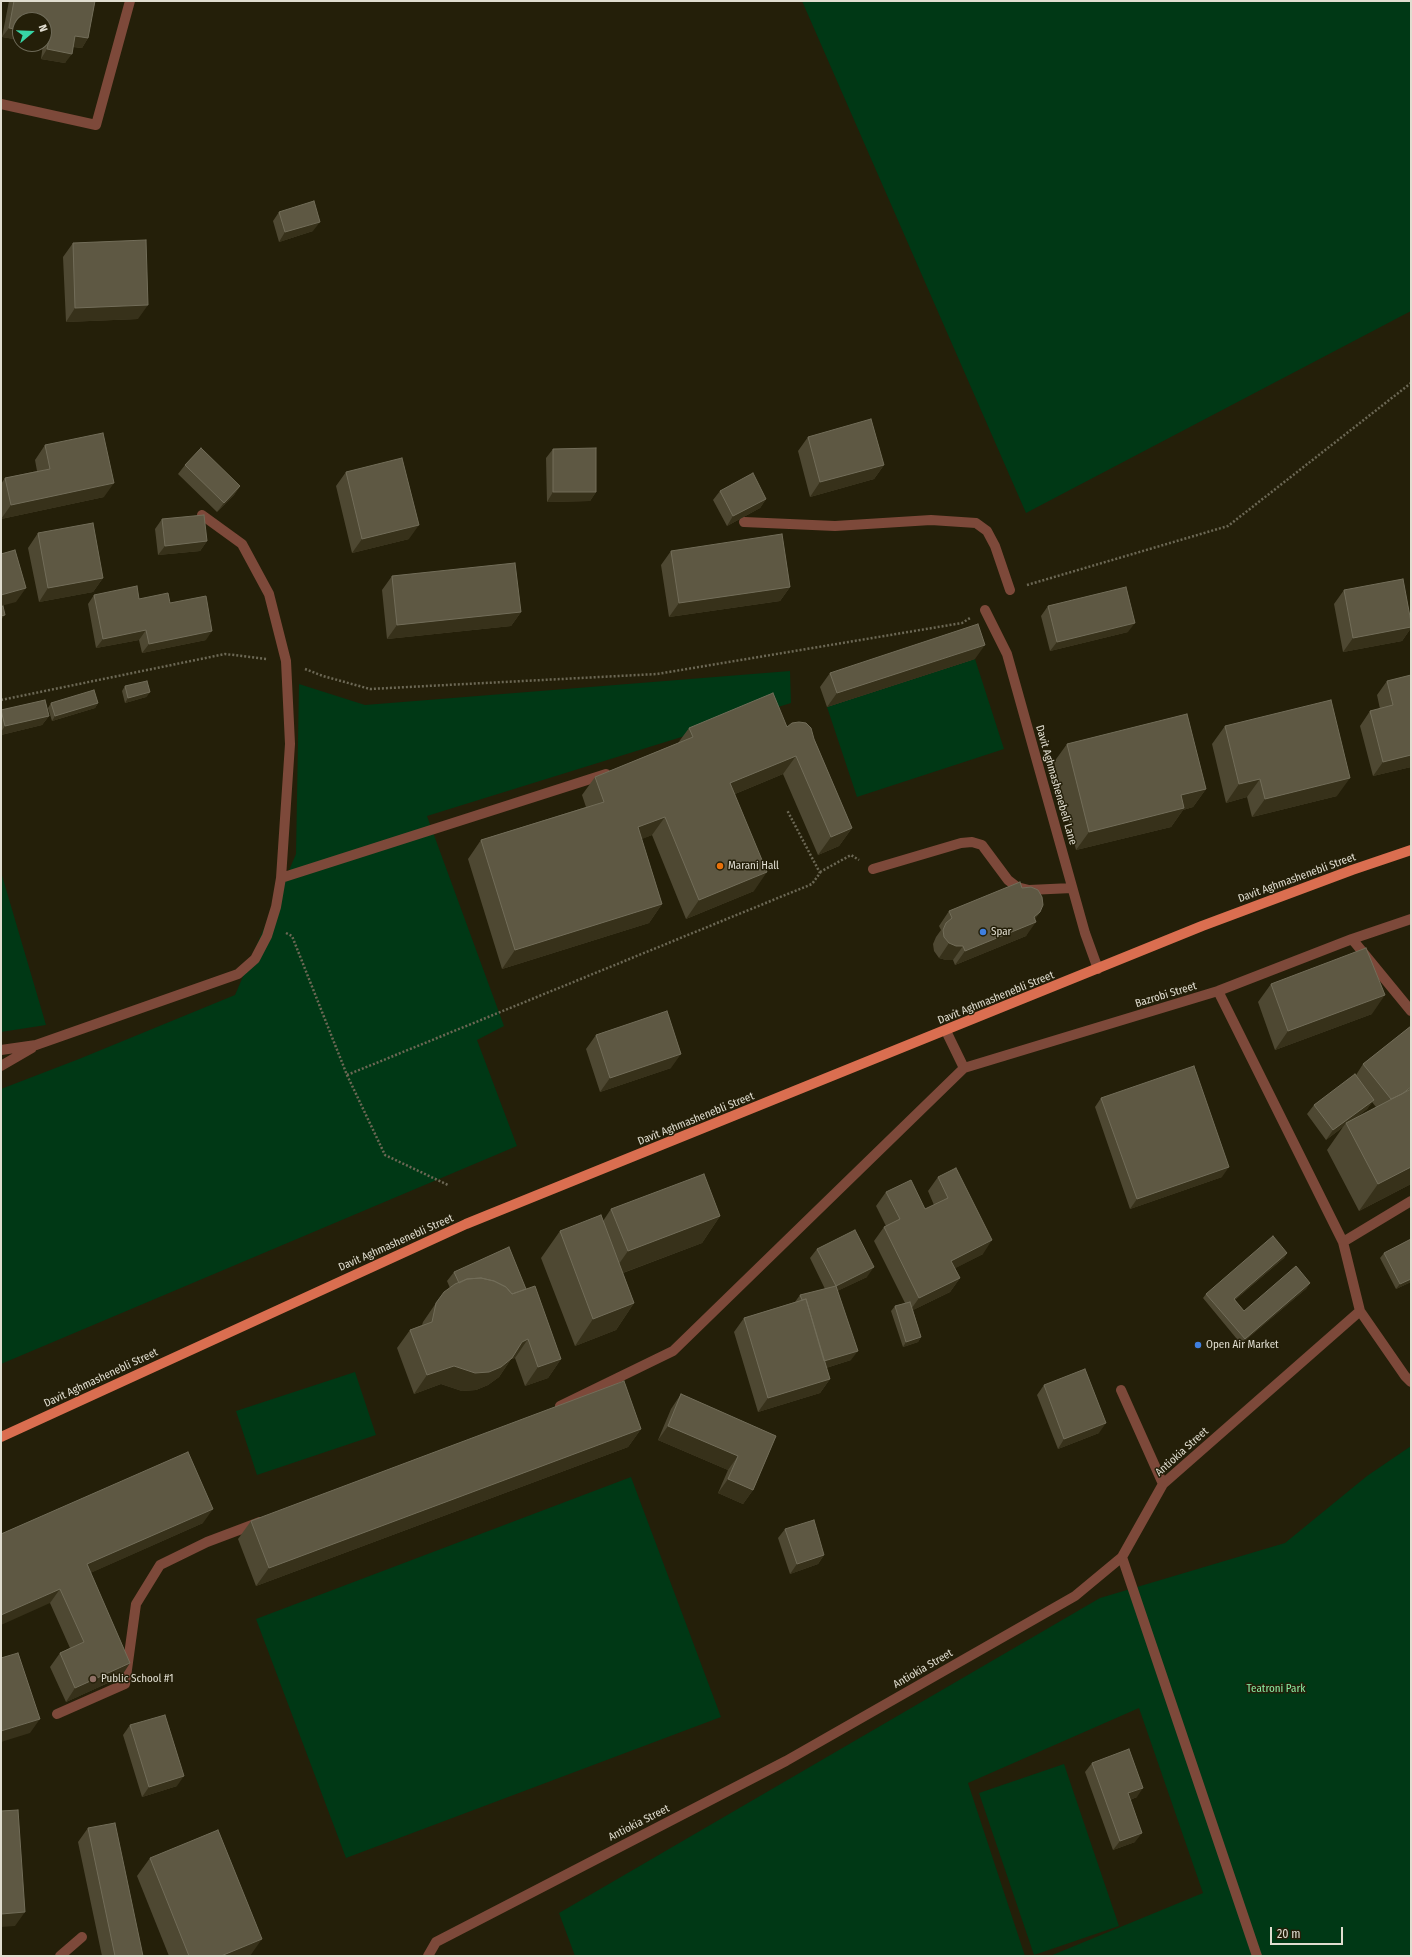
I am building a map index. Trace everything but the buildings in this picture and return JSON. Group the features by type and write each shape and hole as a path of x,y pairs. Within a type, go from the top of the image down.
{"main road":[{"name":"Davit Aghmashenebli Street","path":"1,1438 466,1224 946,1031 1217,920 1352,870 1411,850"}],"street":[{"path":"1,104 96,125 130,1"},
{"path":"1,1050 36,1045 238,974 255,959 271,923 276,907 281,878 290,744 286,661 269,594 242,544 202,515"},
{"path":"744,522 835,526 931,520 976,523 987,531 1010,590"},
{"name":"Davit Aghmashenebeli Lane","path":"985,610 1007,654 1072,888 1098,969"},
{"path":"281,878 619,770"},
{"path":"874,869 961,843 972,842 982,845 1008,880 1017,887 1028,890 1072,888"},
{"name":"Bazrobi Street","path":"964,1068 1218,991 1352,939 1411,919"},
{"path":"1352,939 1411,1011"},
{"path":"1218,991 1343,1242 1360,1311 1405,1376 1411,1382"},
{"path":"551,1410 673,1351 964,1068 946,1031"},
{"path":"1,1066 36,1045"},
{"path":"1343,1242 1411,1201"},
{"name":"Antiokia Street","path":"428,1956 436,1942 786,1761 1068,1600 1122,1557 1164,1484 1360,1311"},
{"path":"1121,1390 1164,1484"},
{"path":"57,1714 125,1684 136,1604 160,1565 207,1542 273,1517"},
{"path":"1122,1557 1257,1956"},
{"path":"60,1956 82,1937"}],"path":[{"path":"1010,590 1228,526 1411,383"},
{"path":"1,700 225,654 286,661 323,676 370,689 657,674 962,623 985,610"},
{"path":"787,810 820,872"},
{"path":"347,1075 812,884 820,872 851,855 874,869"},
{"path":"271,923 292,936 347,1075 385,1155 448,1185"}],"green space":[{"path":"802,1 1411,1 1411,311 1026,513"},
{"path":"975,659 1004,749 857,797 827,707"},
{"path":"790,671 791,703 427,816 504,1026 477,1040 517,1146 1,1364 1,1089 79,1059 235,995 296,854 299,684 365,705"},
{"path":"1,872 46,1025 1,1032"},
{"path":"355,1372 376,1435 257,1475 236,1411"},
{"name":"Teatroni Park","path":"1411,1446 1411,1956 1050,1956 1203,1893 1139,1708 968,1783 1025,1956 575,1956 559,1913 1100,1598 1285,1543 1367,1476"},
{"path":"631,1477 721,1717 346,1858 256,1619"},
{"path":"1064,1764 1119,1926 1034,1955 979,1793"}],"place":[{"name":"Marani Hall","path":"720,866"},
{"name":"Spar","path":"983,932"},
{"name":"Open Air Market","path":"1198,1345"},
{"name":"Public School #1","path":"93,1679"}]}
